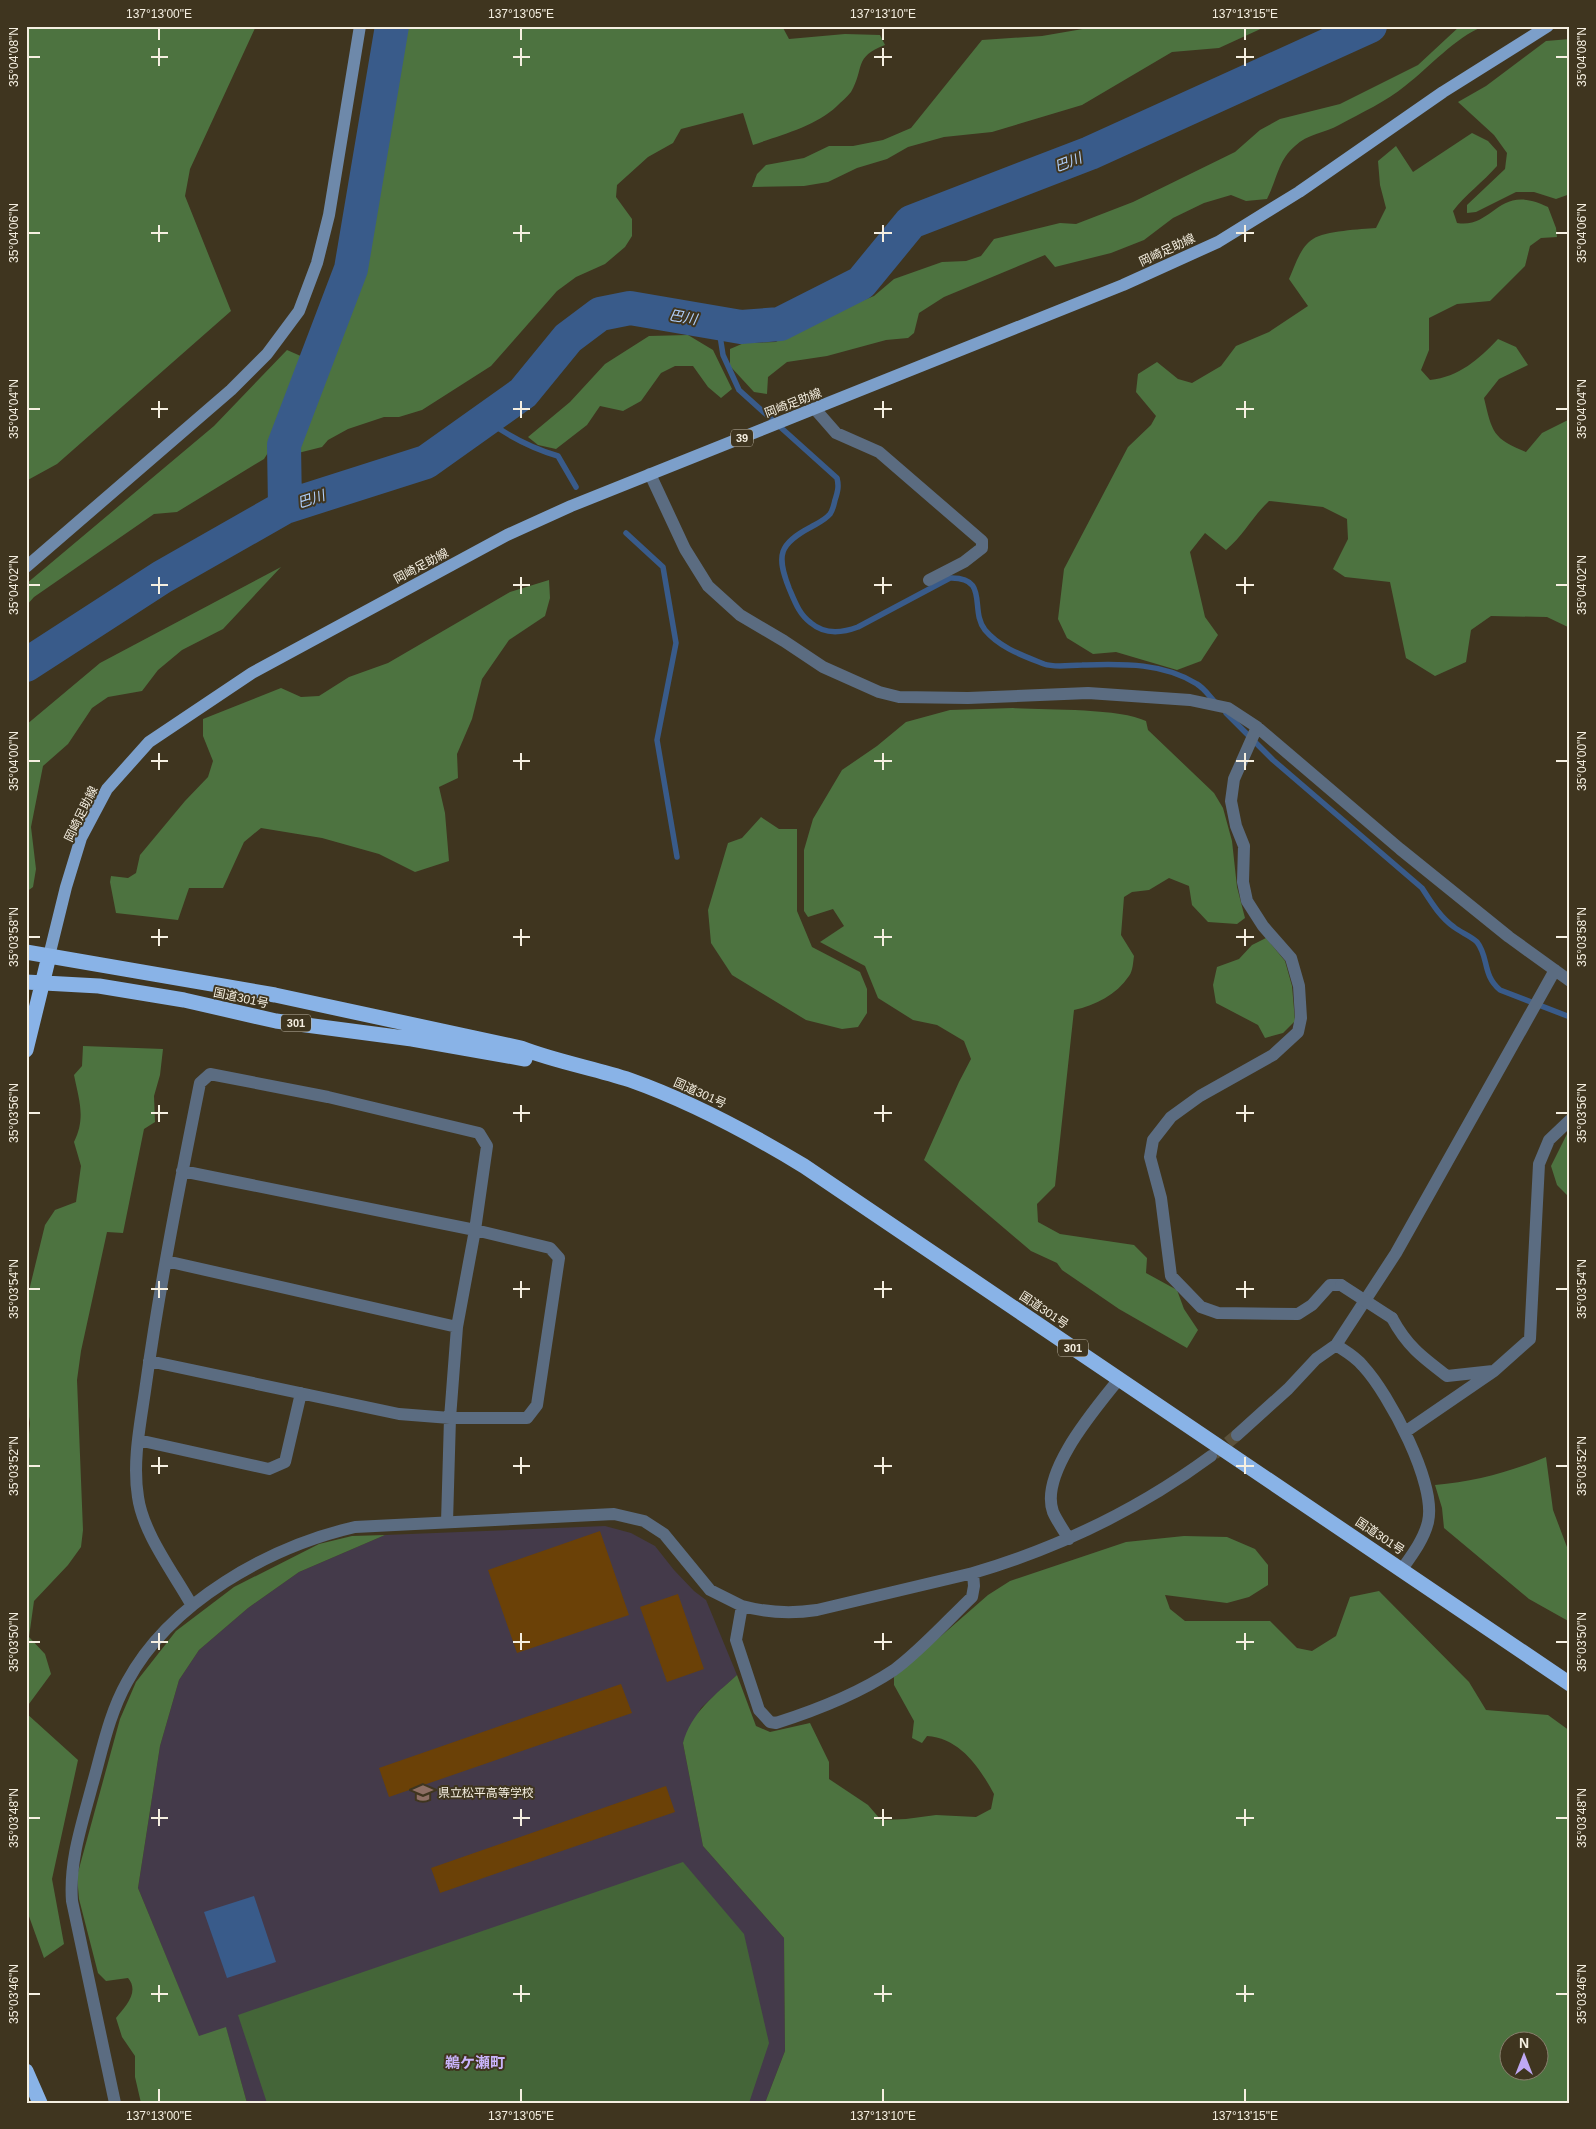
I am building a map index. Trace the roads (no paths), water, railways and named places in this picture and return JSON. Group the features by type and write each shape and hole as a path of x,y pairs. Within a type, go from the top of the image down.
{"highway":[{"name":"国道301号","path":"28,953 275,995 521,1048 552,1060 628,1080 698,1107 742,1128 804,1166 1570,1684"},
{"path":"26,1050 49,956"},
{"name":"国道301号","path":"26,982 99,986 184,1000 276,1021 412,1038 530,1060 552,1060"},
{"path":"26,2071 40,2103"}],"main road":[{"path":"26,567 231,390 267,354 300,311 317,262 329,215 360,26"},
{"name":"岡崎足助線","path":"49,956 66,887 81,838 107,790 149,742 252,673 498,540 571,506 1124,285 1218,242 1299,192 1443,92 1548,26"}],"street":[{"path":"815,409 836,433 879,452 982,541 982,548 964,562 929,580"},
{"path":"650,474 685,549 708,586 740,615 784,640 823,667 852,681 899,697 923,699 1088,692 1190,700 1228,708 1257,727 1400,849 1509,937 1570,981"},
{"path":"1257,727 1234,779 1231,801 1236,826 1244,846 1243,882 1247,901 1263,926 1291,958 1299,986 1302,1018 1298,1032 1273,1055 1200,1096 1171,1117 1154,1140 1150,1157 1161,1198 1171,1276 1201,1307 1218,1313 1298,1314 1312,1305 1330,1285 1340,1285 1392,1318 1402,1337 1416,1354 1447,1376 1494,1371"},
{"path":"1237,1435 1288,1389 1316,1359 1336,1345 1396,1253 1556,970"},
{"path":"191,1604 143,1520 137,1496 136,1470 138,1440 149,1361 182,1171 200,1083 210,1074 479,1133 487,1146 475,1230 456,1327 450,1418 447,1522"},
{"path":"1405,1432 1494,1371 1530,1339 1539,1164 1549,1140 1570,1120"},
{"path":"149,1361 400,1414 450,1418 527,1418 537,1404 559,1258 550,1248 475,1230 182,1171"},
{"path":"166,1261 456,1327"},
{"path":"1336,1345 1362,1364 1382,1391 1405,1432 1416,1459 1427,1497 1429,1522 1419,1544 1402,1569"},
{"path":"1069,1539 1053,1511 1053,1485 1060,1461 1119,1378"},
{"path":"138,1440 269,1469 285,1462 301,1393"},
{"path":"115,2103 72,1901 70,1878 77,1844 115,1709 126,1682 146,1651 191,1604 232,1578 320,1535 355,1526 614,1514 644,1521 664,1534 675,1545 710,1590 742,1606 766,1612 792,1613 817,1610 1020,1560 1069,1539 1161,1491 1211,1456"},
{"path":"742,1606 736,1640 758,1710 770,1722 776,1723 816,1710 873,1683 896,1668 972,1597 974,1586 973,1573"}],"water":[{"path":"254,1896 276,1962 227,1978 204,1912"}],"waterway":[{"path":"285,507 284,445 351,269 392,26"},
{"name":"巴川","path":"26,665 162,577 285,507 426,462 523,393 568,338 600,314 630,308 741,327 780,324 861,283 911,222 1090,153 1370,26"},
{"path":"718,323 723,355 739,390 837,478 837,491 830,514 824,520 792,539 783,552 782,559 782,567 795,603 803,616 816,627 834,632 852,629 950,578 962,579 970,583 974,589 978,613 985,630 998,642 1013,651 1053,666 1126,665 1156,668 1184,677 1200,686 1216,703"},
{"path":"485,419 520,441 558,456 576,487"},
{"path":"626,533 663,567 676,643 657,740 677,857"},
{"path":"1226,713 1273,760 1422,888 1444,919 1477,942 1481,948 1490,978 1500,990 1570,1017"}],"tunnel":[{"path":"1214,1454 1237,1435"}],"place":[{"name":"県立松平高等学校","path":"423,1793"}],"district":[{"name":"鵜ケ瀬町","path":"475,2062"}]}
